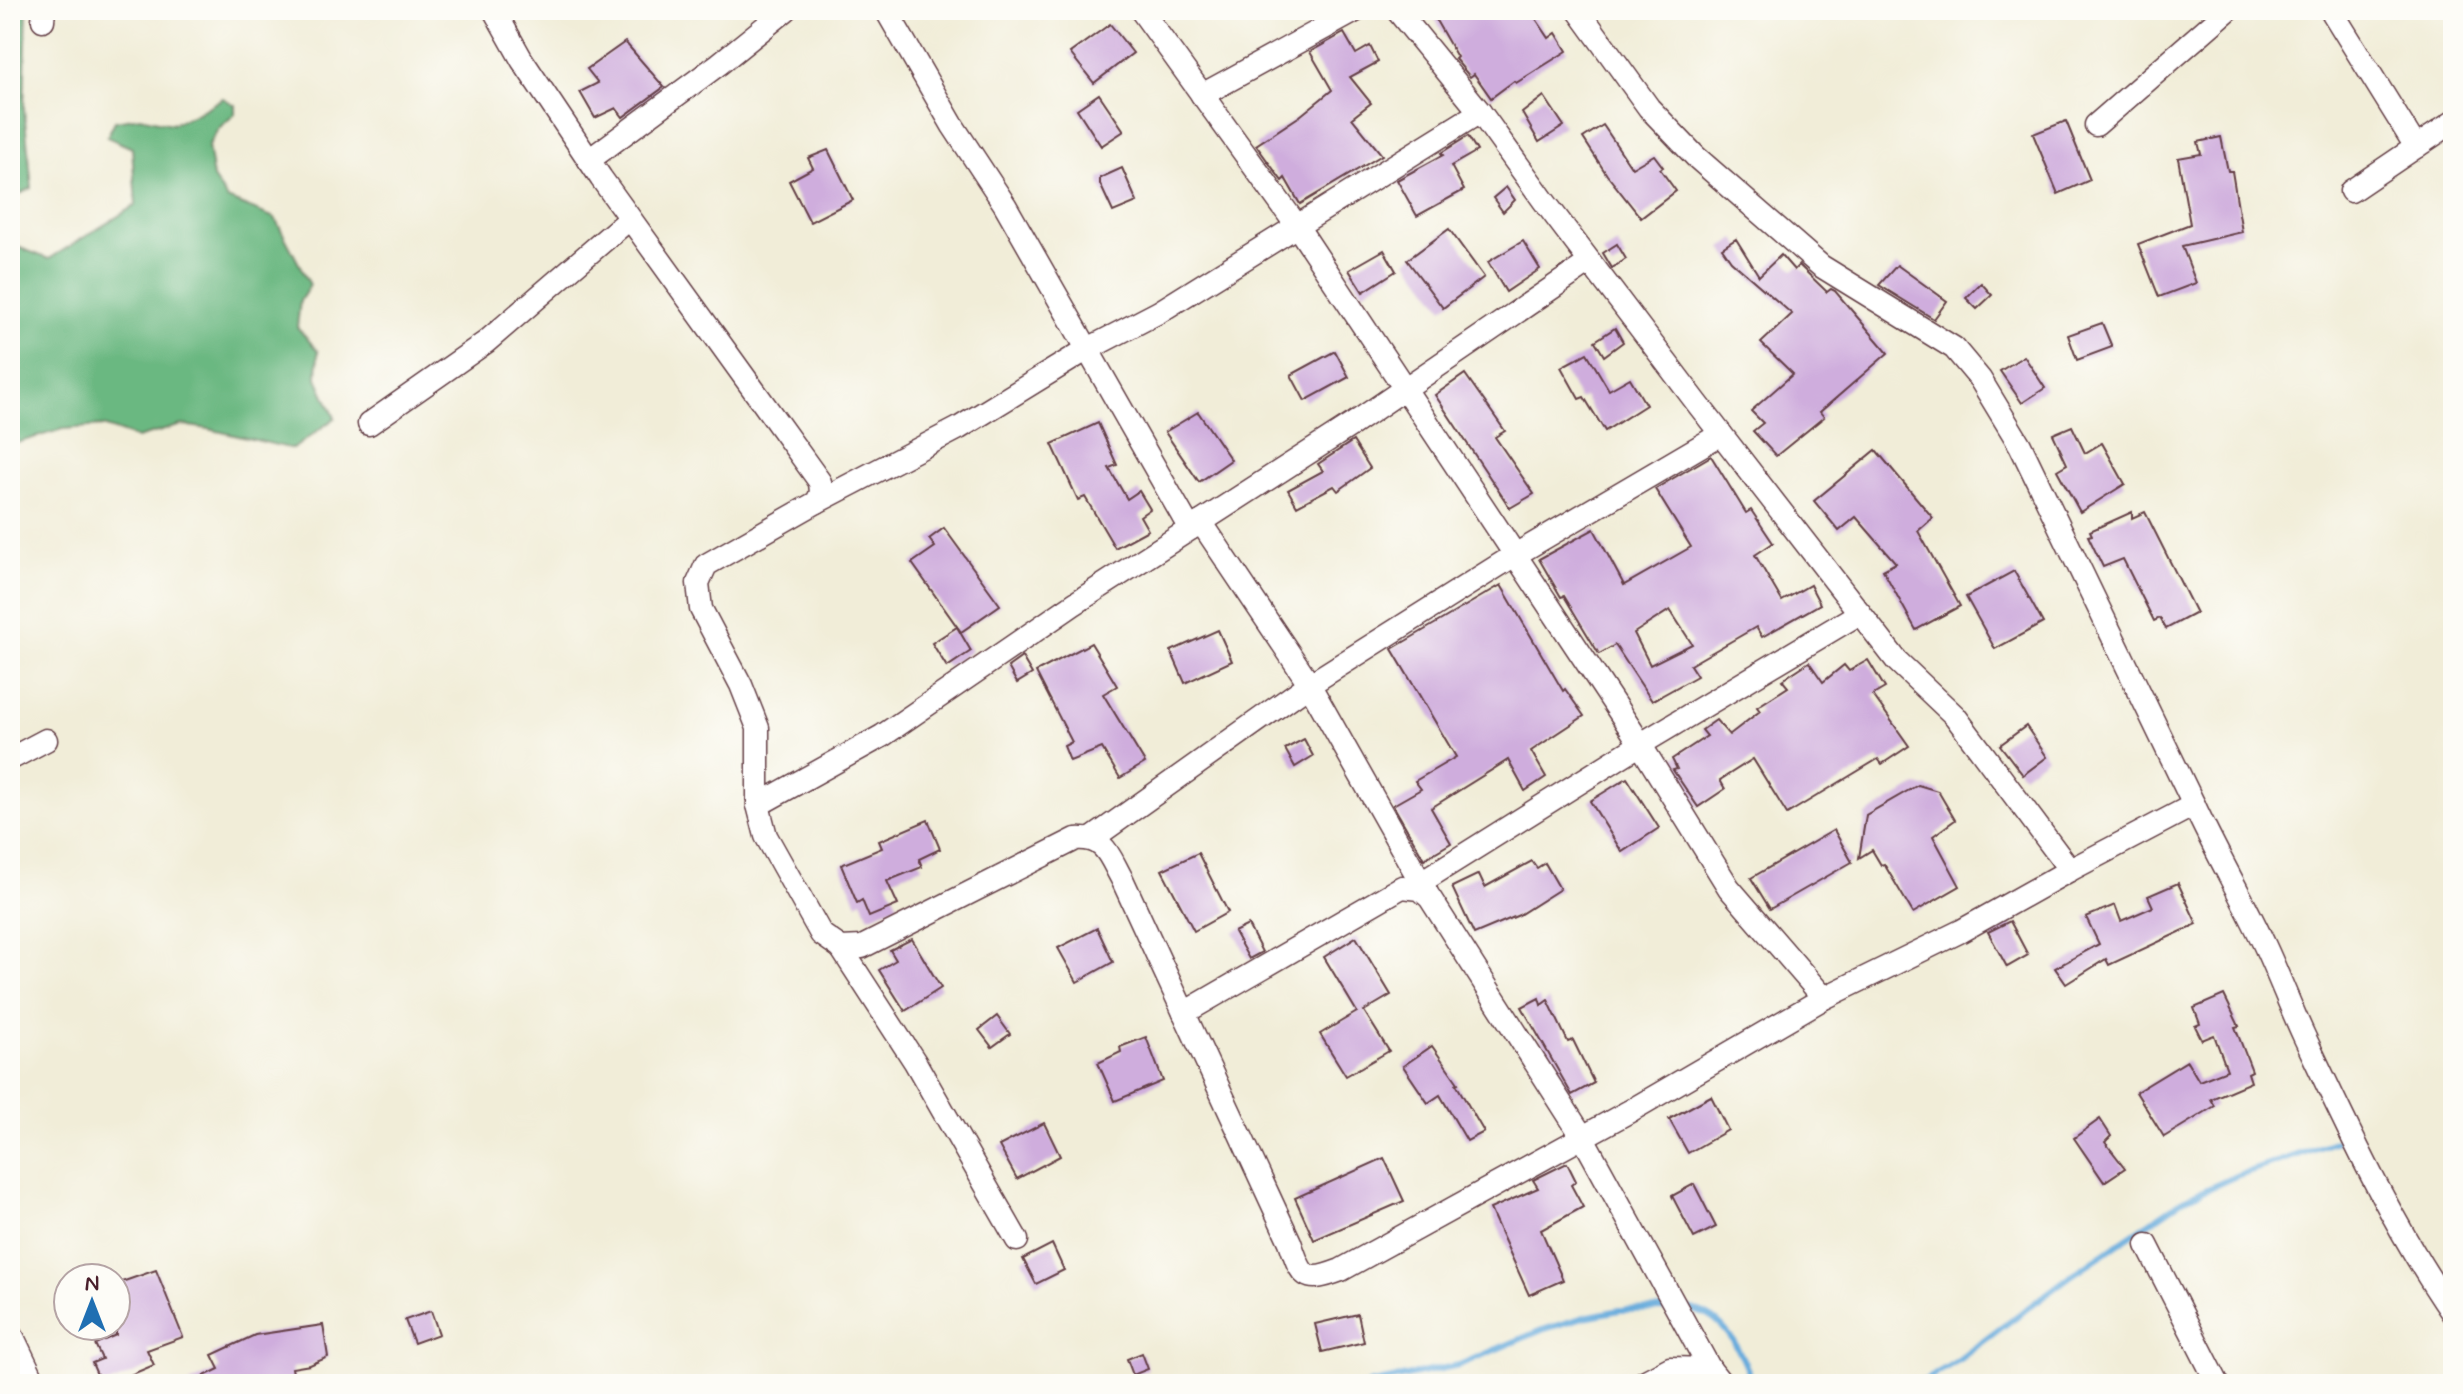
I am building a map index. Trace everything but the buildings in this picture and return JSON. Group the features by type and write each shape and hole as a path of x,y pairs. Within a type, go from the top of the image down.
{"main road":[{"path":"10,1340 31,1384"}],"street":[{"path":"494,10 522,60 629,219 820,482 821,493 817,502"},
{"path":"589,160 786,10"},
{"path":"886,10 953,126 1005,205 1086,350 1196,526 1310,685 1425,890 1582,1136 1716,1377"},
{"path":"1141,10 1297,226 1641,744 1729,888 1824,998"},
{"path":"1202,95 1357,10"},
{"path":"1397,10 1480,112 1590,262 1897,661 1955,716 2070,870"},
{"path":"1578,10 1649,108 1696,157 1821,266 1954,348 1980,379 2020,445 2217,856 2265,946 2303,1034 2355,1138 2362,1160 2394,1220 2453,1314"},
{"path":"2096,125 2228,10"},
{"path":"2331,10 2416,147"},
{"path":"1017,1240 915,1062 841,948 821,934 766,836 758,805 758,728 741,685 701,609 698,583 706,565 817,502 959,428 1086,350 1159,312 1480,112"},
{"path":"2351,191 2453,122"},
{"path":"369,424 486,342 629,219"},
{"path":"758,805 882,736 1074,604 1405,389 1590,262"},
{"path":"841,948 862,947 1076,839 1093,838 1310,685 1515,555 1721,434"},
{"path":"1184,1013 1402,887 1425,890 1641,744 1860,613"},
{"path":"10,759 46,740"},
{"path":"1093,838 1101,844 1122,879 1290,1242 1299,1272 1310,1279 1341,1270 1824,998 1961,931 2194,805"},
{"path":"2147,1245 2218,1384"},
{"path":"1640,1384 1670,1368 1716,1377"}],"green space":[{"path":"10,10 27,10 24,109 32,188 10,199"},
{"path":"223,98 235,105 235,114 218,129 208,146 213,178 227,199 275,218 310,285 300,301 297,327 318,351 317,378 335,418 293,449 182,425 137,438 103,426 63,429 10,445 10,244 49,259 136,205 132,148 107,137 115,121 140,117 172,124"}],"waterway":[{"path":"1919,1384 1957,1361 2069,1277 2183,1200 2236,1176 2337,1141"},
{"path":"1369,1384 1459,1365 1542,1330 1584,1317 1620,1310 1670,1309"},
{"path":"1682,1309 1697,1311 1719,1324 1736,1345 1754,1384"}]}
